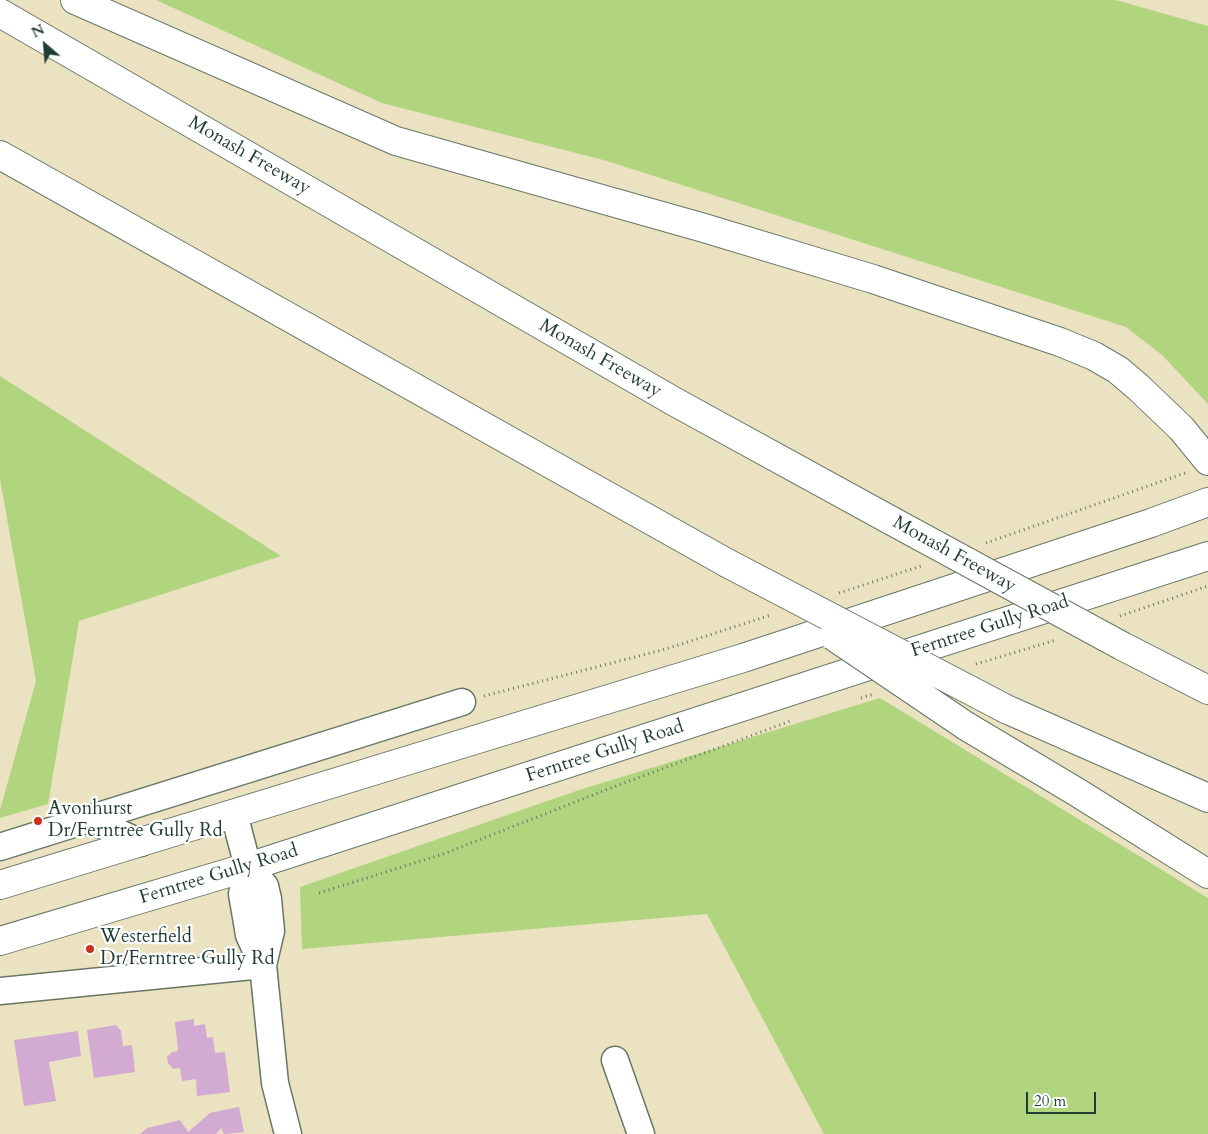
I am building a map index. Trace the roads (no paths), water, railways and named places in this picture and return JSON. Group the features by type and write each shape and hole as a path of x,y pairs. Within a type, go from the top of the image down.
{"main road":[{"path":"75,0 396,141 864,276 1060,342 1094,356 1118,370 1181,428 1208,461"},
{"name":"Monash Freeway","path":"0,12 675,402 1122,646 1208,690"},
{"path":"0,155 726,563 1006,709 1208,798"},
{"path":"0,885 743,658 1151,523 1208,502"},
{"name":"Ferntree Gully Road","path":"0,941 248,867 1208,556"},
{"path":"726,563 966,726 1208,874"}],"street":[{"path":"0,847 462,702"},
{"path":"234,814 248,867 265,886 268,899 271,930 263,965 275,1083 288,1134"},
{"path":"89,819 141,843"},
{"path":"0,991 263,965"},
{"path":"615,1060 641,1134"}],"place":[{"name":"Avonhurst Dr/Ferntree Gully Rd","path":"38,821"},
{"name":"Westerfield Dr/Ferntree Gully Rd","path":"90,949"}]}
